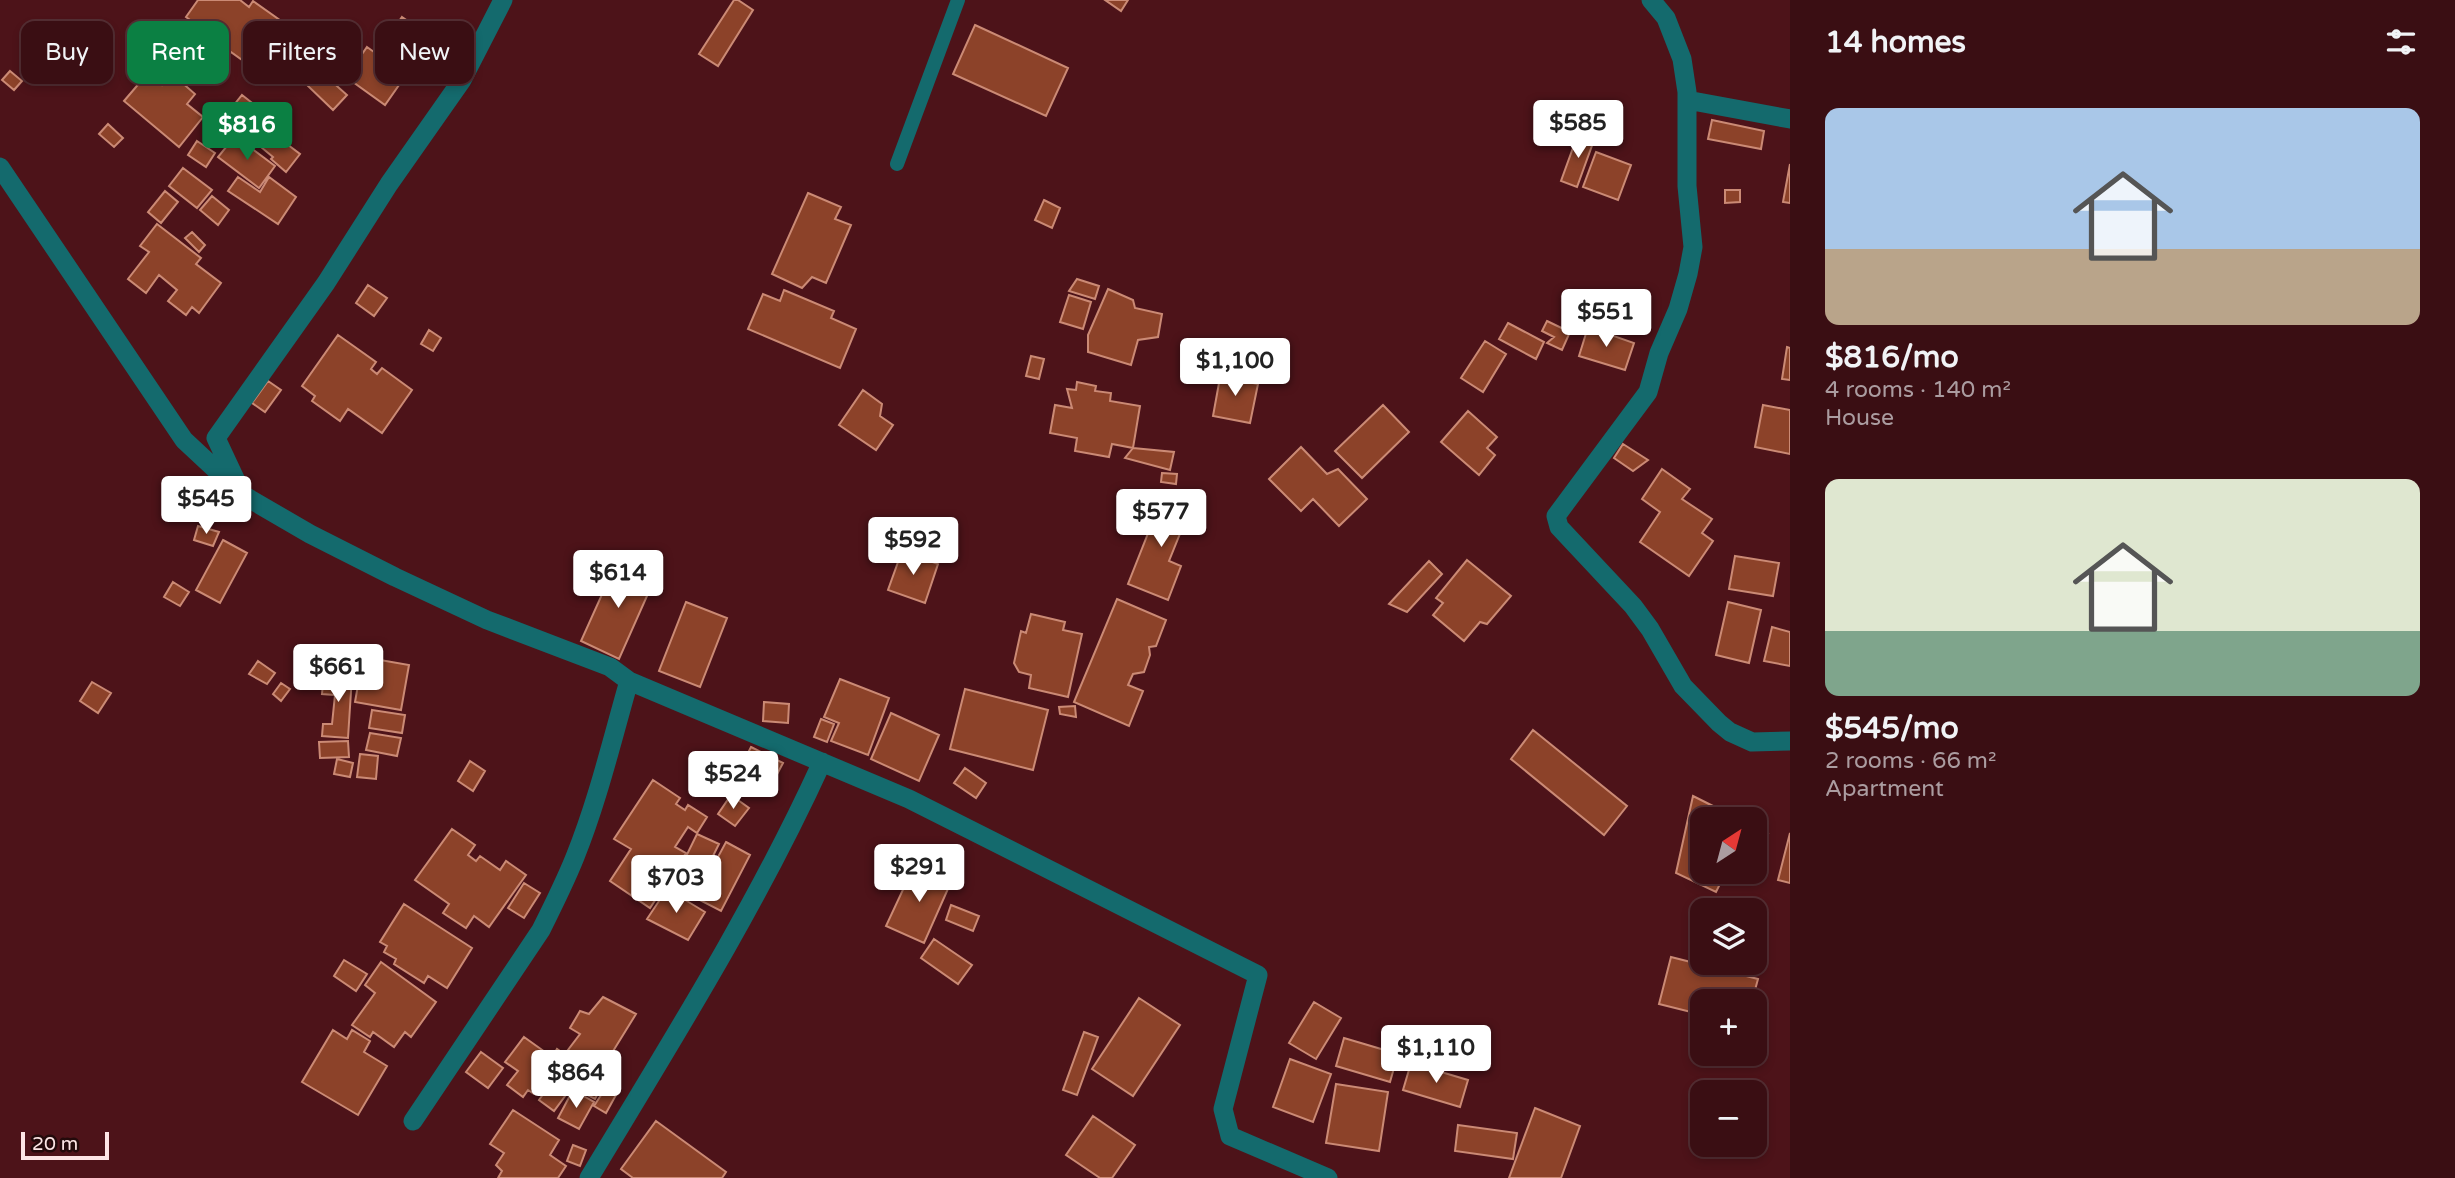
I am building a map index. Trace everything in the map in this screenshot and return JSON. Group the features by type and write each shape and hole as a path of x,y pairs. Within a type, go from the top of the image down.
{"street":[{"path":"216,438 326,283 389,184 462,80 503,0"},
{"path":"1651,0 1666,18 1682,59 1687,100 1687,186 1693,247 1678,309 1659,353 1648,392 1556,516 1559,527 1633,606 1650,629 1683,686 1718,723 1752,742 1790,741"},
{"path":"1687,100 1790,119"},
{"path":"0,167 184,440 243,495 310,534 487,620 610,667 629,681 909,799 1258,975 1223,1109 1230,1136 1328,1178"},
{"path":"184,440 216,438"},
{"path":"216,438 243,495"},
{"path":"413,1121 541,930 575,857 591,813 629,681"},
{"path":"589,1178 720,961 799,812 822,762"}],"lane":[{"path":"897,164 958,0"}],"building":[{"path":"198,0 240,0 249,7 253,1 281,21 243,21 243,61 229,51 229,21 192,21 186,17"},
{"path":"734,0 753,10 718,66 699,54"},
{"path":"1105,0 1128,0 1121,11"},
{"path":"975,25 1068,68 1046,116 953,74"},
{"path":"367,47 375,53 375,84 400,84 385,105 356,84 361,84 361,56"},
{"path":"10,71 21,82 14,90 2,80"},
{"path":"139,84 184,84 195,94 187,104 203,117 179,147 124,101"},
{"path":"335,84 347,95 333,110 307,85"},
{"path":"242,95 265,113 245,138 222,120"},
{"path":"1712,120 1764,131 1761,149 1708,139"},
{"path":"259,123 300,154 286,172 255,142 251,144 245,140"},
{"path":"108,124 123,138 114,147 99,134"},
{"path":"1578,134 1594,140 1577,187 1561,181"},
{"path":"235,136 275,166 259,188 218,157"},
{"path":"197,141 215,153 206,167 188,155"},
{"path":"1596,152 1631,165 1618,200 1583,187"},
{"path":"1790,164 1790,203 1783,202"},
{"path":"183,168 212,190 197,208 169,186"},
{"path":"238,177 260,192 269,177 296,197 278,224 228,191"},
{"path":"1725,190 1740,190 1740,202 1725,203"},
{"path":"165,191 178,202 161,223 148,212"},
{"path":"808,193 841,207 835,219 851,225 826,283 812,277 802,288 772,274"},
{"path":"212,196 229,210 218,225 200,210"},
{"path":"1044,200 1060,208 1052,228 1035,220"},
{"path":"157,224 201,258 196,264 221,283 199,313 192,307 186,315 168,301 177,290 159,275 146,293 128,279 149,252 140,246"},
{"path":"192,232 205,245 199,252 185,238"},
{"path":"1077,279 1099,286 1095,299 1069,291"},
{"path":"368,285 387,298 374,316 356,303"},
{"path":"1108,289 1133,300 1135,308 1162,314 1158,337 1138,340 1131,365 1088,352 1088,335"},
{"path":"784,290 834,311 831,318 856,329 840,368 748,329 763,294 780,301"},
{"path":"1069,295 1091,302 1083,329 1060,322"},
{"path":"1547,321 1570,332 1562,350 1547,343 1554,337 1542,331"},
{"path":"1508,323 1544,342 1536,359 1499,339"},
{"path":"1588,327 1634,343 1625,370 1579,356"},
{"path":"429,330 441,338 433,351 421,344"},
{"path":"338,335 376,362 371,369 377,374 382,368 412,390 382,433 348,409 340,421 312,401 315,396 302,386"},
{"path":"1485,341 1506,354 1483,392 1461,378"},
{"path":"1787,347 1790,348 1790,380 1782,379"},
{"path":"1031,356 1044,359 1039,379 1026,376"},
{"path":"1221,372 1243,376 1242,381 1258,384 1250,423 1213,416"},
{"path":"268,381 281,390 265,412 252,403"},
{"path":"1077,382 1096,386 1095,391 1111,393 1110,401 1140,406 1133,448 1112,444 1109,457 1075,451 1077,438 1050,433 1055,405 1072,408 1067,389 1076,390"},
{"path":"863,390 882,404 880,416 893,425 876,450 839,425"},
{"path":"1383,405 1409,432 1362,478 1335,451"},
{"path":"1763,405 1790,410 1790,454 1755,447"},
{"path":"1468,411 1497,437 1487,448 1495,455 1479,475 1441,442"},
{"path":"1623,444 1648,460 1633,471 1614,458"},
{"path":"1301,447 1327,474 1338,469 1367,499 1339,526 1313,499 1301,511 1269,479"},
{"path":"1133,448 1174,452 1170,470 1125,458"},
{"path":"1662,469 1690,489 1682,499 1712,519 1702,533 1713,541 1689,576 1640,542 1660,512 1642,499"},
{"path":"1162,473 1177,474 1176,484 1161,482"},
{"path":"1164,493 1192,504 1169,561 1181,566 1168,600 1128,584"},
{"path":"198,526 219,532 213,546 194,540"},
{"path":"223,540 247,553 220,603 196,590"},
{"path":"902,551 938,564 925,603 888,590"},
{"path":"1735,556 1779,563 1773,596 1729,589"},
{"path":"1467,560 1511,596 1487,624 1480,622 1464,641 1433,615 1443,603 1436,598"},
{"path":"617,561 655,578 619,659 581,641"},
{"path":"1429,561 1442,574 1407,612 1389,604"},
{"path":"173,582 189,592 180,606 164,597"},
{"path":"1117,599 1166,620 1156,646 1149,647 1150,655 1144,672 1133,674 1128,685 1143,691 1129,726 1074,702"},
{"path":"686,602 727,618 700,687 659,671"},
{"path":"1728,602 1761,610 1749,663 1716,655"},
{"path":"1031,614 1065,622 1063,630 1082,634 1068,697 1029,688 1031,675 1019,672 1014,663 1021,631 1026,633"},
{"path":"1772,627 1790,632 1790,666 1764,661"},
{"path":"363,657 409,665 401,710 355,702"},
{"path":"258,661 275,673 267,684 249,674"},
{"path":"324,673 352,676 348,738 322,736 323,724 332,724 335,695 322,694"},
{"path":"840,679 889,698 868,755 831,741 839,723 824,717"},
{"path":"92,682 111,693 98,713 80,701"},
{"path":"281,683 290,689 281,701 273,694"},
{"path":"965,689 1048,710 1033,770 950,749"},
{"path":"764,702 789,704 788,723 763,721"},
{"path":"1075,706 1076,717 1060,714 1059,707"},
{"path":"372,710 405,715 402,733 369,728"},
{"path":"891,713 939,735 919,781 871,759"},
{"path":"821,719 834,724 827,742 814,737"},
{"path":"1533,730 1627,806 1604,835 1511,759"},
{"path":"370,733 401,738 397,756 366,750"},
{"path":"348,741 349,757 320,758 319,742"},
{"path":"751,747 783,763 774,780 767,776 759,791 735,778"},
{"path":"360,754 378,756 376,779 357,777"},
{"path":"337,759 353,763 350,777 334,774"},
{"path":"470,761 485,771 473,791 458,781"},
{"path":"965,768 986,783 976,798 954,783"},
{"path":"653,780 680,798 676,804 685,810 688,805 707,817 697,833 688,827 675,847 686,853 650,908 610,881 631,849 614,839"},
{"path":"731,795 749,808 735,826 718,814"},
{"path":"1693,796 1715,807 1691,807"},
{"path":"1690,810 1690,880 1676,873"},
{"path":"452,829 475,845 468,855 476,861 480,856 500,870 506,861 526,875 489,927 474,916 466,928 443,913 449,904 415,880"},
{"path":"1790,833 1790,883 1778,880"},
{"path":"697,834 719,844 694,894 673,883"},
{"path":"726,842 750,855 721,911 696,898"},
{"path":"914,866 951,882 924,943 886,926"},
{"path":"524,883 540,893 524,918 508,908"},
{"path":"1699,884 1720,884 1716,892"},
{"path":"667,889 705,912 688,940 647,919"},
{"path":"404,904 472,948 447,988 428,976 424,983 394,964 396,959 384,952 387,946 380,942"},
{"path":"951,905 979,916 973,931 946,920"},
{"path":"934,939 972,965 958,984 921,958"},
{"path":"1671,957 1690,962 1690,975 1742,975 1758,979 1755,989 1690,989 1690,1012 1659,1004"},
{"path":"344,960 367,974 356,991 334,976"},
{"path":"381,962 436,1002 411,1037 405,1032 394,1047 373,1032 370,1037 352,1025 375,993 365,985"},
{"path":"603,997 636,1014 602,1069 568,1050 580,1034 570,1028 580,1011 589,1014"},
{"path":"1139,998 1180,1025 1133,1096 1092,1069"},
{"path":"1314,1002 1341,1018 1316,1059 1289,1043"},
{"path":"333,1030 347,1039 352,1030 370,1041 364,1052 387,1066 358,1115 302,1082"},
{"path":"1084,1032 1098,1037 1077,1095 1063,1090"},
{"path":"524,1037 552,1057 557,1049 585,1069 554,1111 539,1100 544,1093 538,1089 534,1094 528,1090 523,1097 507,1085 518,1071 505,1062"},
{"path":"1344,1038 1398,1054 1390,1082 1336,1066"},
{"path":"481,1052 503,1068 488,1088 466,1072"},
{"path":"1290,1059 1331,1074 1313,1122 1273,1107"},
{"path":"1411,1063 1468,1080 1460,1107 1403,1090"},
{"path":"586,1070 605,1080 595,1099 576,1089"},
{"path":"1336,1084 1388,1092 1379,1151 1326,1143"},
{"path":"605,1089 616,1095 606,1113 594,1106"},
{"path":"573,1090 594,1102 579,1129 558,1118"},
{"path":"1535,1108 1580,1126 1561,1178 1509,1178"},
{"path":"513,1110 559,1140 550,1155 566,1166 558,1178 498,1178 502,1171 496,1165 504,1153 490,1144"},
{"path":"1093,1116 1135,1145 1112,1178 1100,1178 1066,1155"},
{"path":"656,1121 726,1172 722,1178 633,1178 621,1169"},
{"path":"1458,1125 1517,1133 1513,1159 1455,1151"},
{"path":"573,1145 586,1150 580,1166 567,1161"}]}
